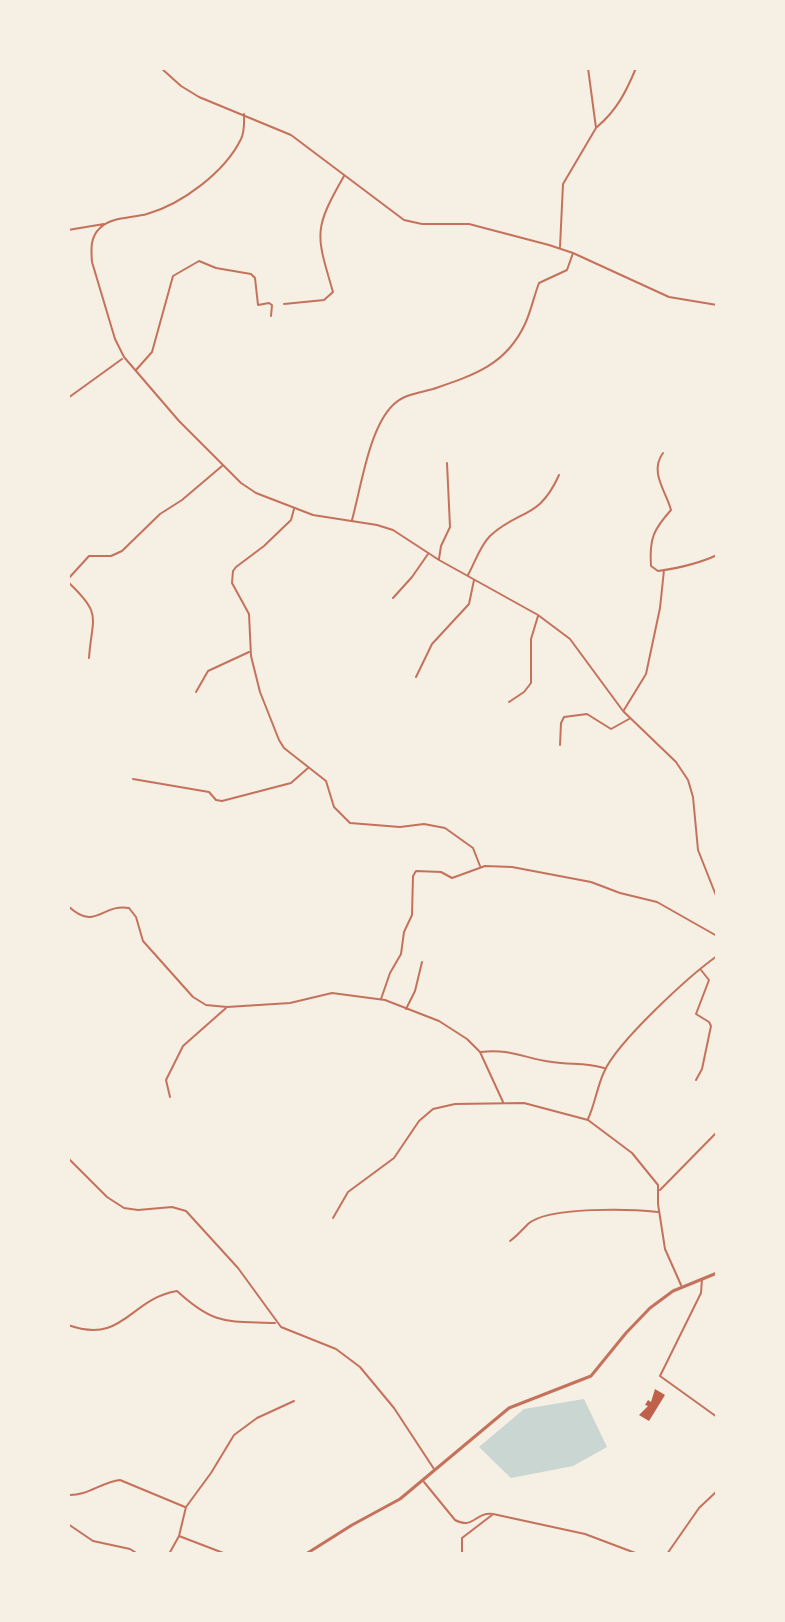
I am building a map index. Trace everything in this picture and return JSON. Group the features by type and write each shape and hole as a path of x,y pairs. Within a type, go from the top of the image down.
{"street":[{"path":"161,68 188,92 291,135 404,220 422,224 469,224 560,248 669,297 717,305"},
{"path":"588,68 596,128"},
{"path":"560,248 563,184 596,128 611,115 626,94 636,68"},
{"path":"68,230 159,210 176,202 205,182 240,140 244,114"},
{"path":"284,304 324,300 333,292 321,254 321,224 326,207 344,175"},
{"path":"105,224 98,230 92,244 92,262 115,339 124,357 179,421 248,488 321,517 393,530 439,560 538,615 570,639 623,711 676,762 688,780 693,797 698,850 717,898"},
{"path":"352,521 373,443 390,408 406,396 434,388 504,357 521,332 539,283 567,270 573,253"},
{"path":"135,371 152,352 173,276 199,261 216,268 251,274 255,278 258,305 272,305 271,316"},
{"path":"68,398 124,357"},
{"path":"663,453 657,467 661,488 671,510 657,526 650,562 653,569 701,563 717,555"},
{"path":"439,560 441,546 450,527 447,463"},
{"path":"89,658 94,628 93,611 68,581 89,556 111,556 122,551 160,514 223,466"},
{"path":"468,576 488,538 542,505 559,475"},
{"path":"294,508 291,520 233,571 234,589 249,614 250,652 260,692 279,740 328,784 334,807 350,823 400,827 424,824 445,828 473,848 480,866"},
{"path":"393,598 428,553"},
{"path":"623,711 646,674 660,608 664,570"},
{"path":"416,677 432,644 469,604 474,579"},
{"path":"509,702 531,683 531,639 538,615"},
{"path":"196,692 208,671 250,652"},
{"path":"560,745 564,717 587,714 611,729 630,718"},
{"path":"133,779 209,792 216,800 222,801 291,783 309,768"},
{"path":"381,999 401,954 404,932 412,915 414,872 441,872 452,878 480,866 512,867 591,882 615,892 657,902 717,936"},
{"path":"68,906 78,915 89,918 121,907 129,908 136,917 143,941 193,997 206,1005 227,1007 297,1002 326,994 381,999 444,1024 480,1052 503,1102"},
{"path":"588,1120 606,1068 627,1040 717,956"},
{"path":"406,1011 414,995 422,962"},
{"path":"696,1080 702,1069 711,1026 696,1014 709,980 700,970"},
{"path":"170,1097 166,1080 183,1046 227,1007"},
{"path":"480,1052 503,1050 550,1062 584,1062 606,1068"},
{"path":"333,1218 343,1198 394,1158 425,1114 448,1104 524,1103 588,1120 632,1153 656,1181 665,1249 682,1286"},
{"path":"659,1191 717,1132"},
{"path":"68,1158 107,1197 124,1208 172,1207 186,1211 238,1268 276,1323 286,1331 336,1349 353,1360 387,1399 435,1470"},
{"path":"510,1241 531,1222 575,1211 628,1209 659,1212"},
{"path":"306,1554 400,1499 509,1408 591,1376 650,1308 682,1286 717,1273"},
{"path":"702,1279 701,1293 660,1376 717,1417"},
{"path":"68,1325 81,1330 106,1330 156,1297 177,1291 206,1315 219,1321 276,1323"},
{"path":"169,1554 179,1536 186,1507 234,1435 252,1420 294,1401"},
{"path":"68,1495 80,1495 112,1480 120,1480 186,1507"},
{"path":"422,1481 458,1522 468,1524 481,1515 493,1514 585,1534 638,1554"},
{"path":"667,1554 699,1508 717,1491"},
{"path":"462,1554 462,1538 493,1514"},
{"path":"68,1524 93,1541 130,1549 138,1554"},
{"path":"179,1536 226,1554"}],"shaded area":[{"path":"584,1399 607,1447 573,1466 511,1478 479,1447 524,1409"}],"building":[{"path":"655,1389 665,1395 649,1421 639,1415 648,1406 645,1405 648,1400 651,1402"}]}
